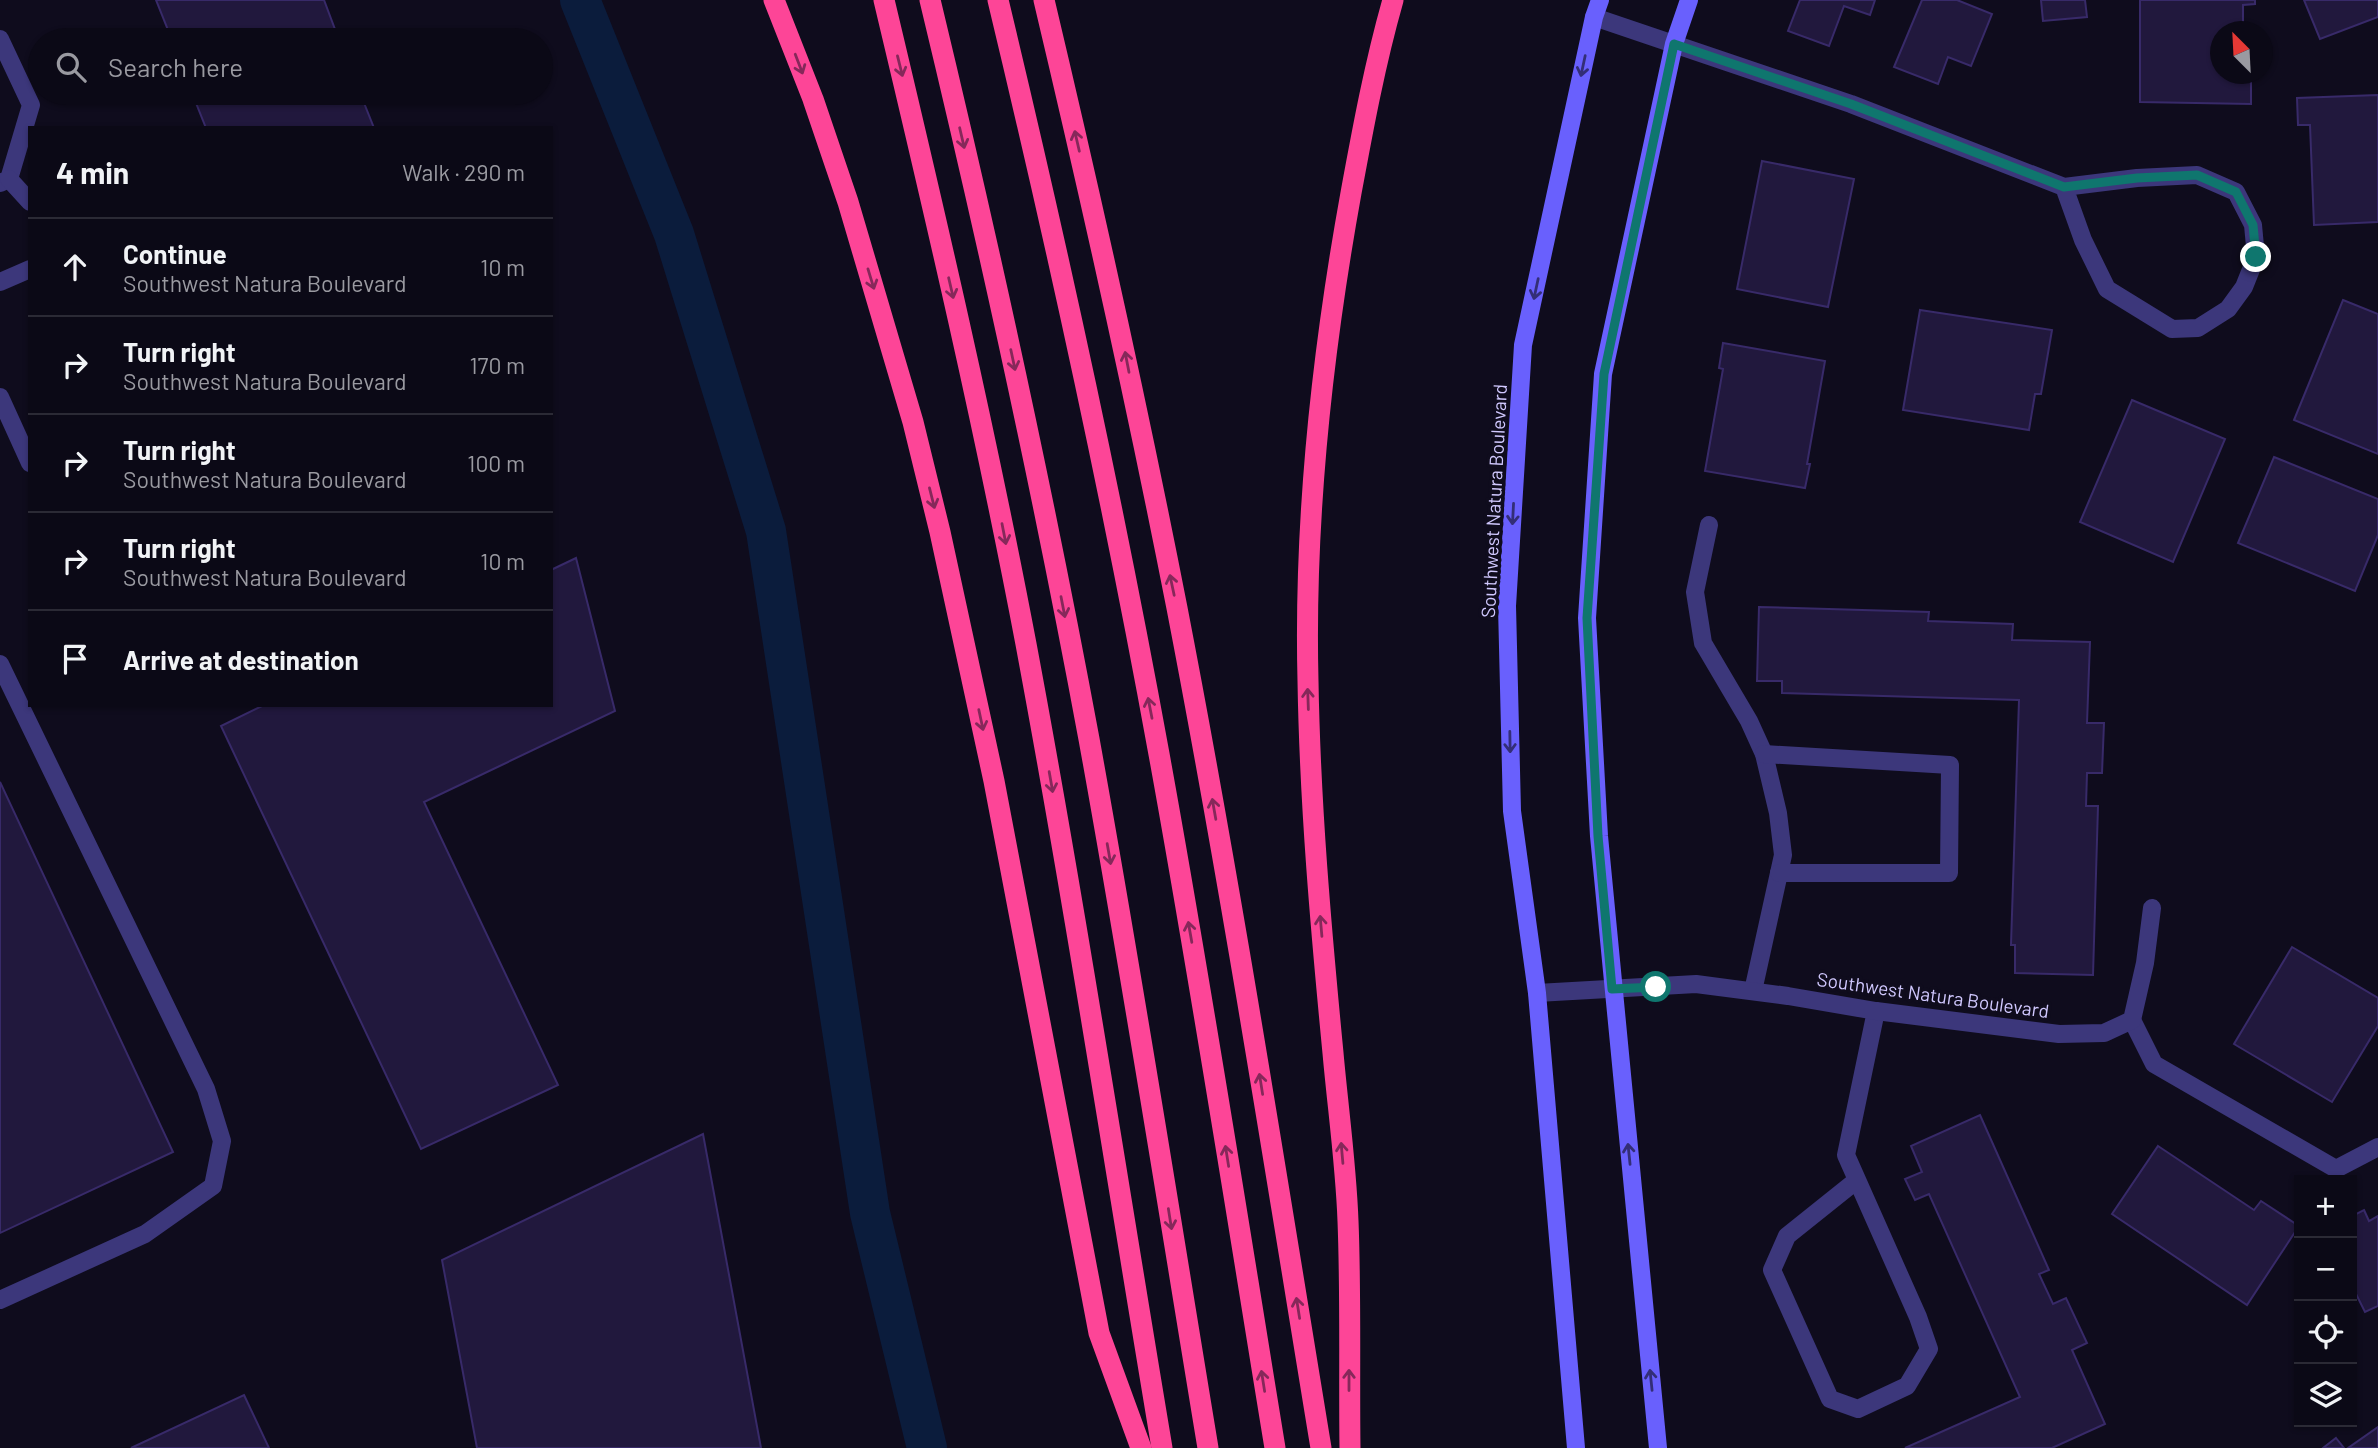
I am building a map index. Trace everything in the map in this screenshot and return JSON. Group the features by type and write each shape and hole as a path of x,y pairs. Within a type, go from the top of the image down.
{"highway":[{"path":"774,0 813,99 848,202 913,422 943,545 991,768 1099,1333 1141,1448"},
{"path":"884,0 967,359 1026,642 1162,1448"},
{"path":"930,0 1008,337 1089,740 1132,982 1208,1448"},
{"path":"998,0 1076,338 1131,605 1190,935 1275,1448"},
{"path":"1044,0 1123,339 1179,620 1231,902 1321,1448"},
{"path":"1350,1448 1348,1220 1322,940 1312,797 1308,676 1309,597 1319,422 1332,310 1372,87 1393,0"}],"street":[{"name":"Southwest Natura Boulevard","path":"1576,1448 1537,993 1512,811 1507,606 1523,345 1600,0"},
{"path":"1658,1448 1598,836 1588,604 1604,374 1674,44 1689,0"},
{"path":"1594,18 1851,104 2064,187 2137,178 2197,175 2236,192 2253,225 2256,257 2245,286 2228,309 2198,328 2172,329 2107,289 2083,240 2064,187"},
{"path":"0,40 28,99"},
{"path":"28,200 5,181 31,105"},
{"path":"0,282 28,269"},
{"path":"0,397 28,459"},
{"path":"1709,525 1695,592 1703,643 1749,721 1764,754 1778,813 1783,855 1753,991"},
{"path":"0,664 206,1088 222,1141 213,1186 145,1234 0,1300"},
{"path":"1764,754 1950,765 1949,873 1779,873"},
{"path":"2152,908 2146,962 2132,1020 2154,1064 2336,1168 2378,1146"},
{"name":"Southwest Natura Boulevard","path":"1537,993 1696,984 1876,1011 2059,1034 2104,1033 2132,1020"},
{"path":"1857,1180 1787,1236 1772,1270 1830,1399 1858,1409 1908,1386 1929,1349 1918,1317 1846,1155 1876,1011"}],"building":[{"path":"156,0 324,0 334,28 167,28"},
{"path":"1800,0 1875,0 1870,15 1844,6 1829,46 1788,31"},
{"path":"1922,0 1957,0 1992,14 1971,66 1948,57 1938,84 1894,67"},
{"path":"2041,0 2085,0 2087,17 2043,21"},
{"path":"2140,0 2255,0 2255,4 2243,5 2243,21 2210,21 2210,84 2251,84 2251,104 2140,102"},
{"path":"2304,0 2378,0 2378,17 2320,39"},
{"path":"2378,95 2378,222 2314,225 2310,125 2298,125 2297,98"},
{"path":"197,105 365,105 373,126 205,126"},
{"path":"1762,161 1854,179 1828,307 1737,289"},
{"path":"2343,300 2378,314 2378,454 2294,420"},
{"path":"1920,310 2052,330 2041,394 2035,394 2029,430 1903,410"},
{"path":"1723,343 1825,361 1805,488 1705,471 1723,369 1719,368"},
{"path":"2132,400 2225,439 2173,562 2080,522"},
{"path":"2274,457 2378,499 2378,535 2355,591 2238,543"},
{"path":"576,558 615,711 424,802 558,1085 421,1149 221,726 260,707 553,707 553,569"},
{"path":"1759,607 1929,612 1928,621 2013,624 2012,640 2090,642 2087,723 2104,723 2102,773 2087,773 2086,806 2098,806 2093,975 2015,973 2015,945 2011,945 2019,700 1782,693 1782,681 1757,681"},
{"path":"0,782 173,1152 0,1233"},
{"path":"2292,947 2378,998 2378,1026 2332,1102 2234,1044"},
{"path":"1980,1115 2049,1270 2039,1274 2053,1304 2066,1298 2087,1343 2072,1350 2105,1424 2052,1448 1905,1448 2020,1397 1929,1194 1915,1200 1905,1179 1922,1172 1911,1146"},
{"path":"703,1134 761,1448 477,1448 442,1260"},
{"path":"2158,1146 2254,1210 2261,1201 2294,1223 2294,1234 2247,1305 2112,1214"},
{"path":"2364,1210 2369,1221 2378,1216 2378,1306 2365,1312 2357,1296 2357,1214"},
{"path":"244,1395 269,1448 131,1448"},
{"path":"2378,1427 2378,1448 2348,1448"},
{"path":"2336,1438 2344,1448 2323,1448"}],"waterway":[{"path":"580,0 674,234 766,531 870,1213 927,1448"}],"route":[{"path":"1656,987 1612,989 1598,836 1587,618 1604,374 1674,44 1851,104 2064,187 2137,178 2197,175 2236,192 2253,225 2256,257"}]}
